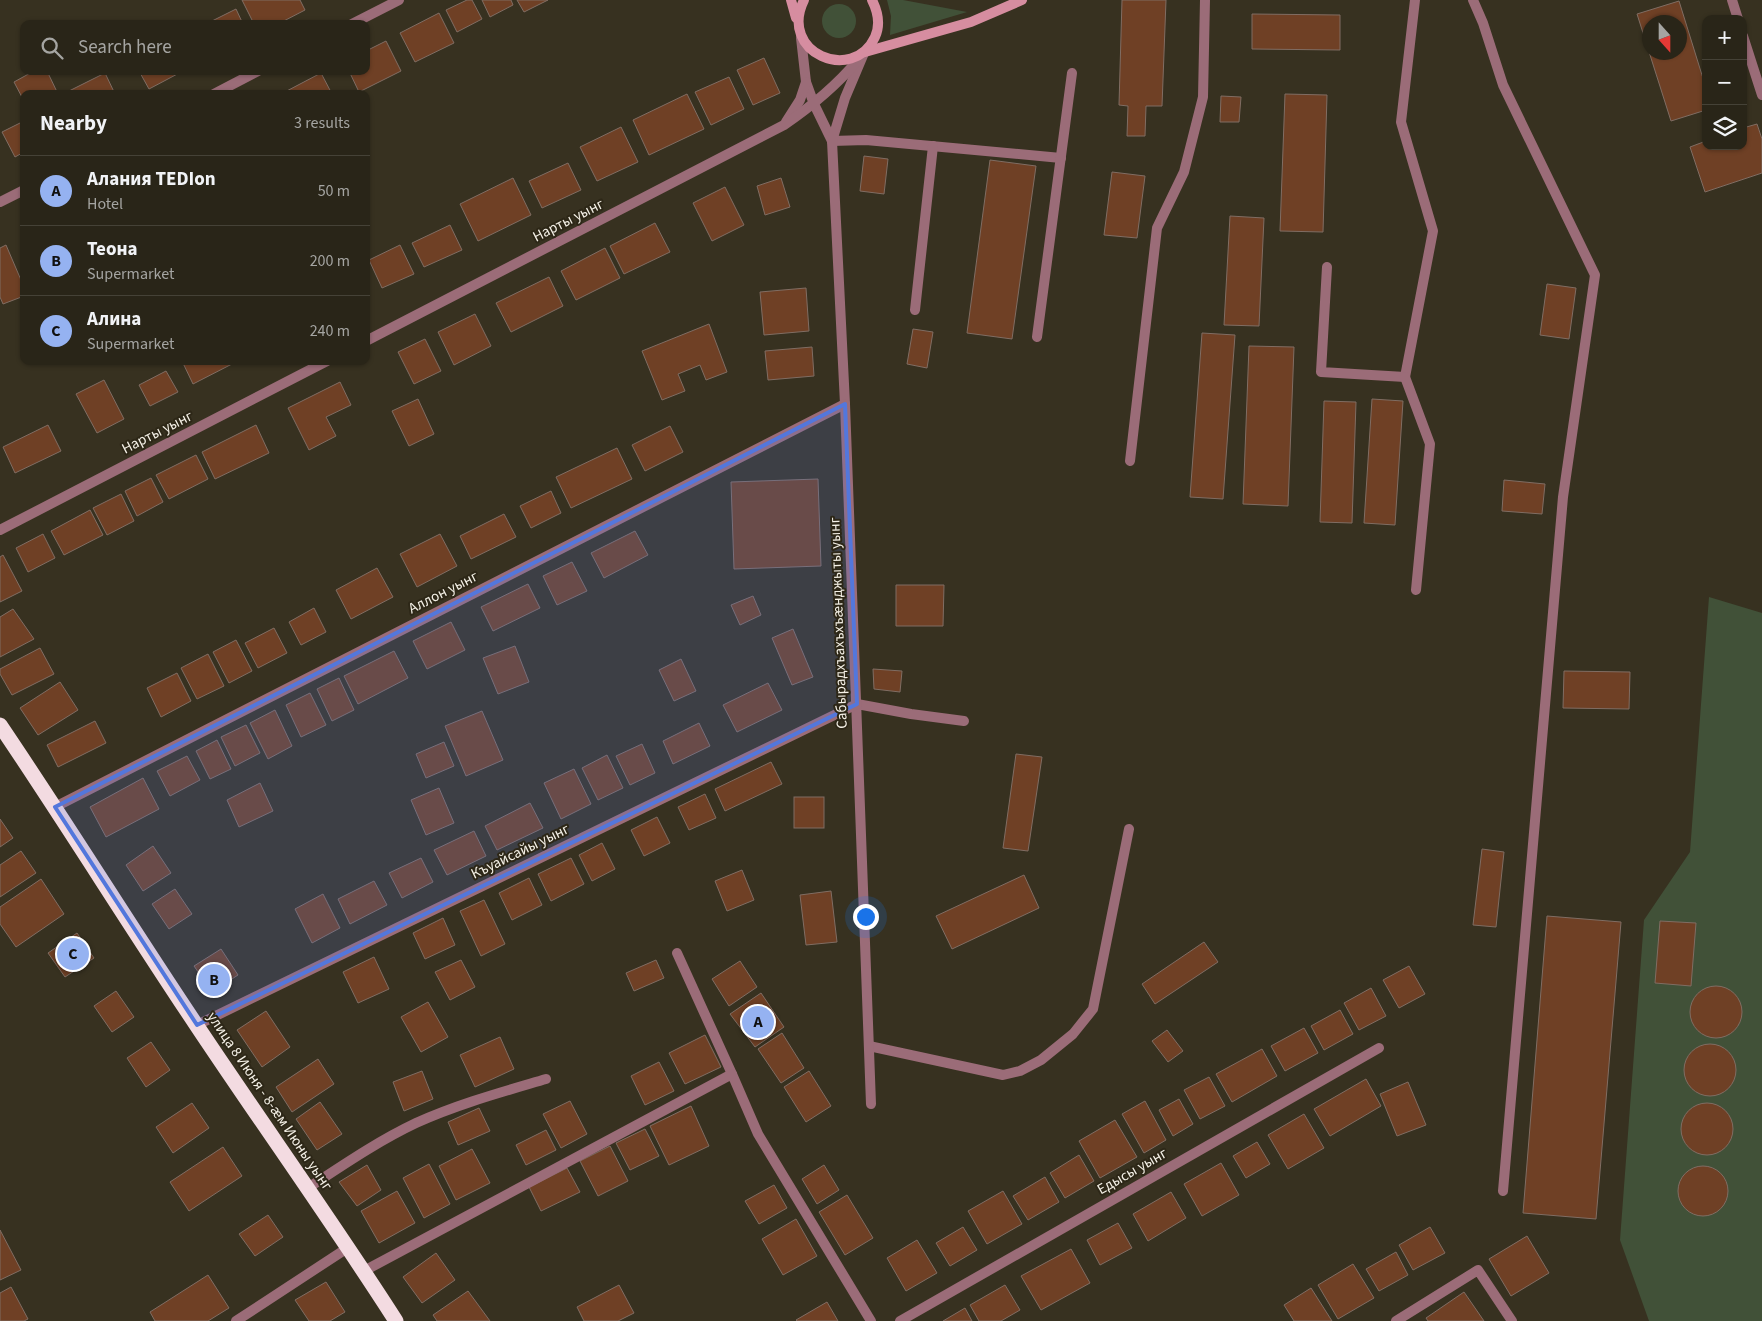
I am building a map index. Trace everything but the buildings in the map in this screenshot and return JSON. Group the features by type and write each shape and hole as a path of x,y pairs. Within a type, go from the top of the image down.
{"highway":[{"name":"улица 8 Июня - 8-ӕм Июны уынг","path":"0,725 197,1026 348,1247 396,1321"}],"street":[{"path":"360,20 399,0"},
{"path":"791,0 801,38 806,82 814,104 832,141"},
{"path":"798,24 798,11 804,0"},
{"path":"832,141 845,98 864,53 874,39 879,21 872,0"},
{"path":"801,38 811,49 823,57 835,60 849,59 971,22 1022,0"},
{"path":"1130,461 1157,228 1184,172 1204,97 1205,0"},
{"path":"1415,0 1401,122 1433,231 1405,377 1430,444 1416,590"},
{"path":"1473,0 1483,23 1503,84 1595,275 1563,497 1503,1191"},
{"path":"1732,0 1737,15"},
{"path":"1747,48 1762,95"},
{"name":"Нарты уынг","path":"370,339 784,125 814,104 844,76 864,53"},
{"path":"1037,337 1072,73"},
{"path":"222,90 250,75"},
{"path":"784,125 800,100 806,82"},
{"path":"832,141 866,140 1061,158"},
{"name":"Сабырадхъахъхъæнджыты уынг","path":"832,141 845,404 871,1104"},
{"path":"915,310 933,146"},
{"path":"0,202 20,192"},
{"path":"1327,267 1321,372 1405,377"},
{"name":"Нарты уынг","path":"0,530 319,365"},
{"name":"Аллон уынг","path":"55,807 845,404"},
{"path":"857,704 964,721"},
{"name":"Къуайсайы уынг","path":"197,1026 857,704"},
{"path":"869,1046 1003,1075 1020,1071 1041,1060 1073,1034 1093,1009 1129,829"},
{"path":"677,953 758,1134 871,1321"},
{"name":"Едысы уынг","path":"900,1321 1378,1048"},
{"path":"364,1271 732,1074"},
{"path":"308,1188 378,1144 417,1123 478,1100 546,1079"},
{"path":"236,1321 348,1247"},
{"path":"1396,1321 1478,1270 1512,1321"}],"highlighted area":[{"path":"845,404 857,704 197,1025 55,807"}],"green space":[{"path":"887,0 903,0 967,12 890,35 891,16"},
{"path":"839,4 846,5 851,9 855,14 855,28 851,33 846,37 839,38 832,37 827,33 823,28 822,21 823,14 827,9 832,5"},
{"path":"1709,597 1762,613 1762,1321 1649,1321 1620,1240 1644,920 1690,852"}],"place":[{"name":"Алина","path":"73,954"},
{"name":"Теона","path":"214,980"},
{"name":"Алания ТEDIon","path":"758,1022"}]}
